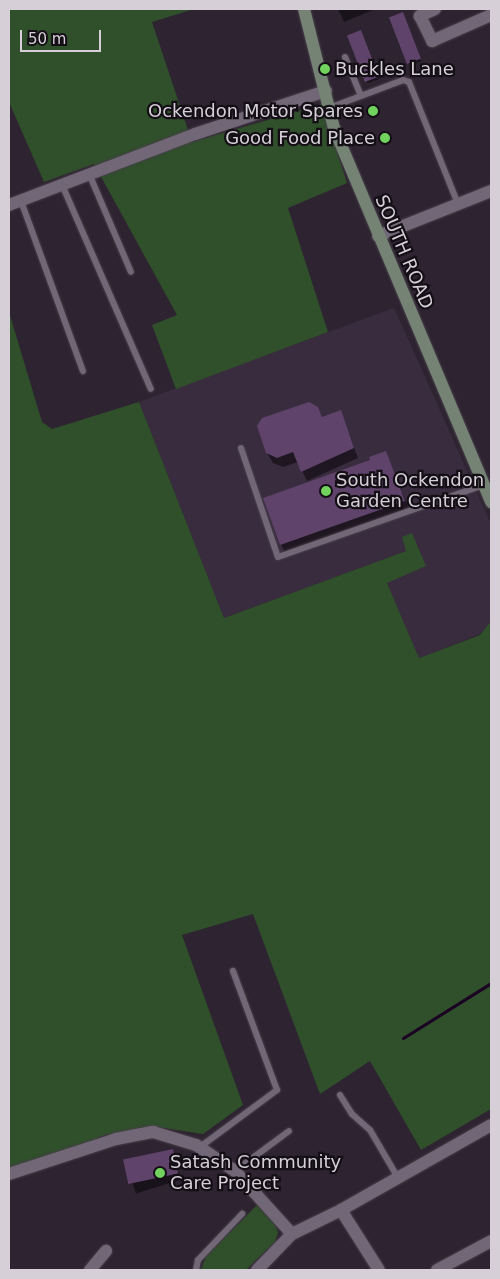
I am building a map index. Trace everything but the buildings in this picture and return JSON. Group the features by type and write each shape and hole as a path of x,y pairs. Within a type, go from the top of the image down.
{"main road":[{"name":"SOUTH ROAD","path":"304,9 326,91 327,108 378,236 491,502"}],"street":[{"path":"435,9 420,16 432,41 491,15"},
{"path":"15,203 63,187 203,131 326,91"},
{"path":"378,236 491,191"},
{"path":"257,1270 292,1234 341,1210 491,1125"},
{"path":"9,1174 116,1138 152,1132 200,1147 235,1171 292,1234"},
{"path":"341,1210 379,1270"},
{"path":"437,1270 491,1241"},
{"path":"90,1270 106,1251"}],"lane":[{"path":"345,58 361,96"},
{"path":"327,108 403,80 409,82 458,204"},
{"path":"90,176 131,272"},
{"path":"63,187 150,389"},
{"path":"15,203 83,371"},
{"path":"241,448 278,556 453,493 484,485"},
{"path":"200,1147 277,1090 233,971"},
{"path":"340,1095 352,1114 370,1130 398,1178"},
{"path":"235,1171 289,1132"},
{"path":"196,1270 198,1260 242,1214"}],"shaded area":[{"name":"South Ockendon Garden Centre","path":"394,308 491,524 491,621 480,634 419,658 387,583 406,551 224,618 139,402"}],"green space":[{"path":"9,9 194,9 152,22 192,142 322,104 347,183 288,208 328,332 176,389 152,325 177,315 94,164 44,182 9,102"},
{"path":"9,312 42,422 52,429 139,402 224,618 406,551 402,537 412,533 426,566 387,583 419,658 480,635 491,621 491,1109 421,1150 370,1061 320,1094 253,914 182,935 243,1105 203,1134 157,1127 105,1135 9,1174"},
{"path":"257,1205 276,1226 278,1233 275,1242 246,1270 201,1270 206,1256"}],"waterway":[{"path":"403,1038 491,983"}],"place":[{"name":"Buckles Lane","path":"325,69"},
{"name":"Ockendon Motor Spares","path":"373,111"},
{"name":"Good Food Place","path":"385,138"},
{"name":"South Ockendon Garden Centre","path":"326,491"},
{"name":"Satash Community Care Project","path":"160,1173"}]}
